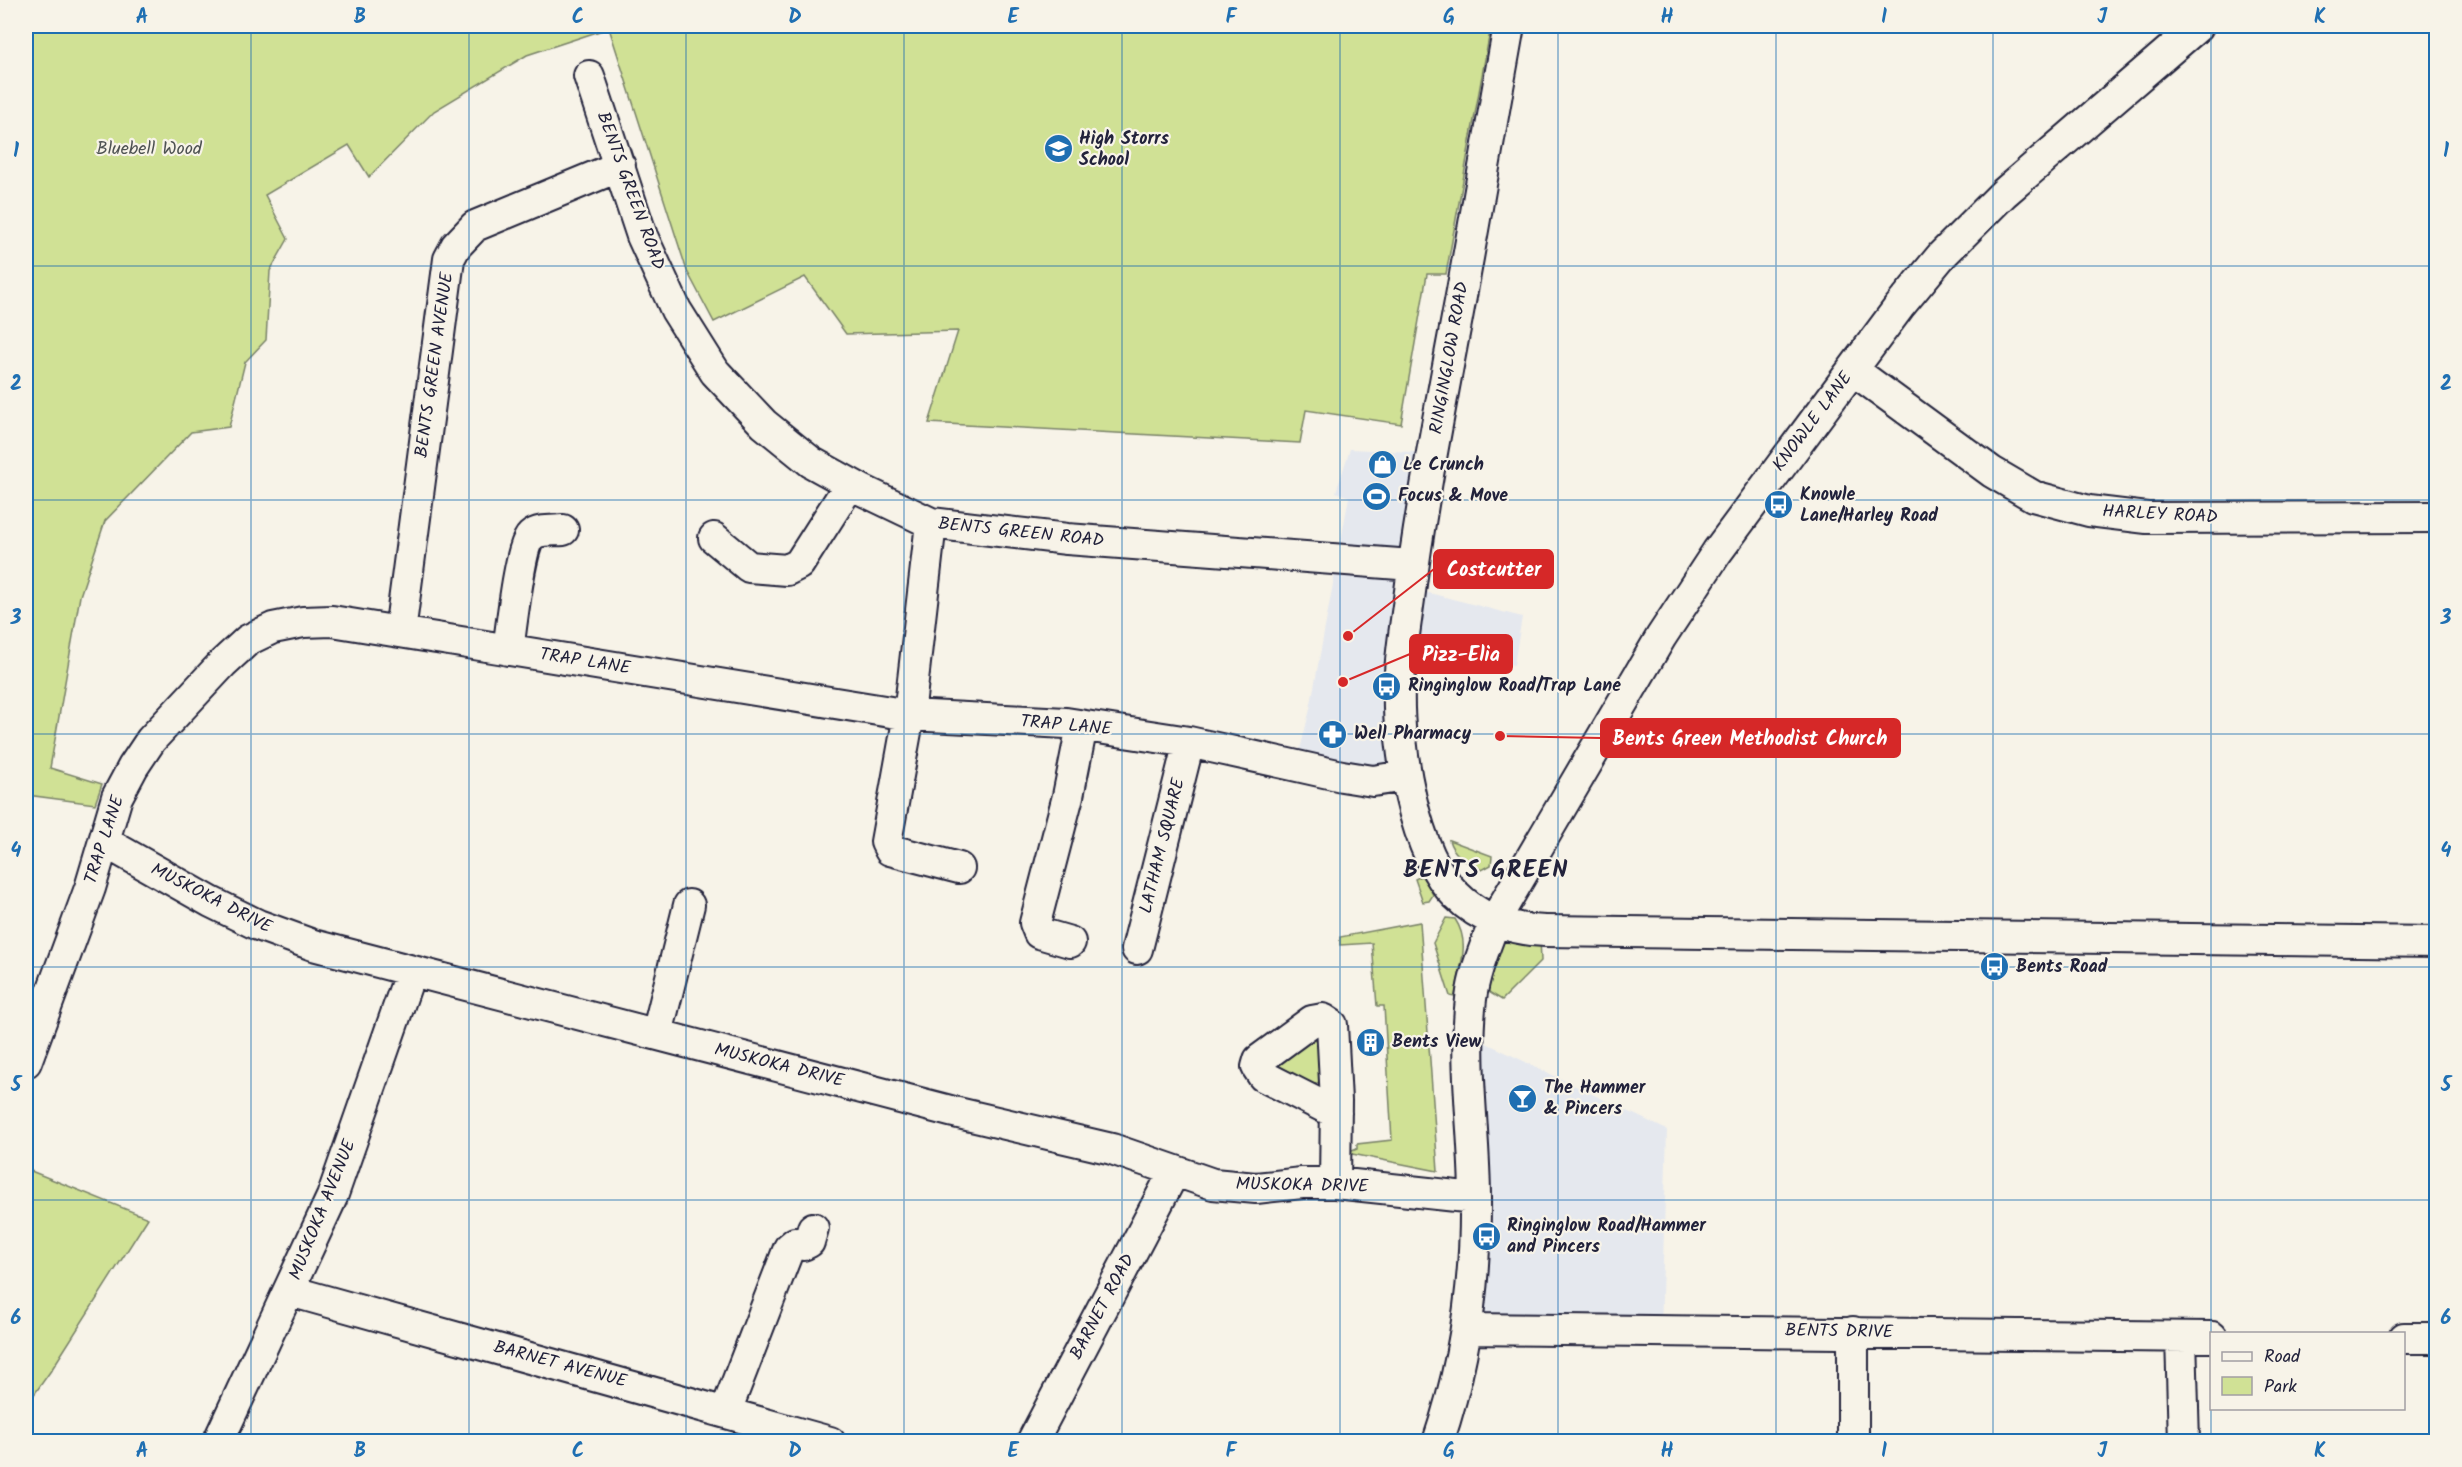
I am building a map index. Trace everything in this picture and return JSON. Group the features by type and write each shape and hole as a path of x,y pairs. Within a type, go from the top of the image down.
{"street":[{"name":"RINGINGLOW ROAD","path":"1495,920 1473,910 1454,894 1435,866 1423,836 1405,776 1399,687 1413,565 1509,26"},
{"name":"KNOWLE LANE","path":"1495,920 1661,637 1718,552 1899,307 1942,255 1996,201 2198,26"},
{"name":"BENTS GREEN ROAD","path":"589,76 642,236 676,310 715,372 764,424 811,462 850,484 932,523 1067,540 1413,565"},
{"name":"BENTS GREEN AVENUE","path":"400,632 449,259 456,246 476,226 620,166"},
{"name":"HARLEY ROAD","path":"1853,370 1992,472 2032,496 2089,511 2147,518 2436,517"},
{"path":"714,538 749,567 787,570 800,564 850,484"},
{"path":"932,523 909,715 886,842 890,850 959,868"},
{"path":"508,650 523,556 529,538 537,532 563,530"},
{"name":"TRAP LANE","path":"26,1062 105,842 117,797 133,766 151,740 223,663 248,640 273,628 303,622 332,621 909,715 1082,726 1189,742 1373,781 1405,776"},
{"path":"1070,942 1039,933 1035,923 1068,795 1082,726"},
{"name":"LATHAM SQUARE","path":"1137,950 1189,742"},
{"name":"MUSKOKA DRIVE","path":"105,842 211,903 258,925 313,945 954,1112 1112,1149 1212,1184 1256,1188 1302,1183 1335,1183 1475,1198"},
{"path":"657,1034 689,905"},
{"path":"1438,1442 1453,1397 1467,1329 1475,1247 1469,1023 1471,996 1495,920 1518,930 1557,932 2436,942"},
{"name":"MUSKOKA AVENUE","path":"218,1442 332,1197 411,971"},
{"path":"1335,1183 1336,1113"},
{"name":"BARNET ROAD","path":"1032,1442 1174,1172"},
{"path":"726,1411 789,1248 795,1243 802,1245 809,1242 813,1228"},
{"name":"BARNET AVENUE","path":"290,1291 726,1411 830,1442"},
{"name":"BENTS DRIVE","path":"1467,1329 2210,1337"},
{"path":"1853,1332 1853,1442"},
{"path":"2181,1337 2184,1442"},
{"path":"2405,1338 2436,1338"}],"shaded area":[{"path":"1350,449 1432,453 1410,588 1522,617 1514,665 1403,644 1405,776 1296,766 1310,709 1349,497 1336,492"},
{"path":"1468,1040 1486,1043 1667,1130 1661,1330 1467,1329"}],"green space":[{"name":"High Storrs School","path":"26,26 1491,26 1446,274 1427,274 1401,424 1306,410 1300,443 929,423 958,331 846,334 805,277 714,322 687,271 609,28 527,55 434,111 369,177 349,145 265,195 288,239 270,271 266,340 245,362 229,427 191,432 105,521 80,596 50,768 102,784 95,804 27,795 26,630 30,574 26,573"},
{"path":"1449,840 1492,856 1491,865 1482,870 1472,865 1458,855"},
{"path":"1424,875 1433,895 1429,901 1423,902 1415,879"},
{"path":"1446,918 1455,919 1463,938 1455,997 1450,996 1433,943"},
{"path":"1420,922 1438,1171 1347,1153 1357,1149 1357,1144 1392,1140 1384,1006 1377,1006 1372,943 1340,945 1340,937"},
{"path":"1540,937 1541,961 1502,1000 1482,988 1488,966 1499,946 1511,939"},
{"path":"1318,1033 1322,1081 1312,1085 1276,1064"},
{"path":"26,1169 148,1218 26,1406"}],"place":[{"name":"High Storrs School","path":"1058,149"},
{"name":"Le Crunch","path":"1382,465"},
{"name":"Focus & Move","path":"1377,496"},
{"name":"Knowle Lane/Harley Road","path":"1779,505"},
{"name":"Costcutter","path":"1348,636"},
{"name":"Pizz-Elia","path":"1343,682"},
{"name":"Ringinglow Road/Trap Lane","path":"1387,686"},
{"name":"Well Pharmacy","path":"1333,734"},
{"name":"Bents Green Methodist Church","path":"1500,736"},
{"name":"Bents Road","path":"1995,967"},
{"name":"Bents View","path":"1371,1042"},
{"name":"The Hammer & Pincers","path":"1523,1098"},
{"name":"Ringinglow Road/Hammer and Pincers","path":"1486,1236"}],"district":[{"name":"BENTS GREEN","path":"1486,870"}],"park label":[{"name":"Bluebell Wood","path":"149,149"}]}
